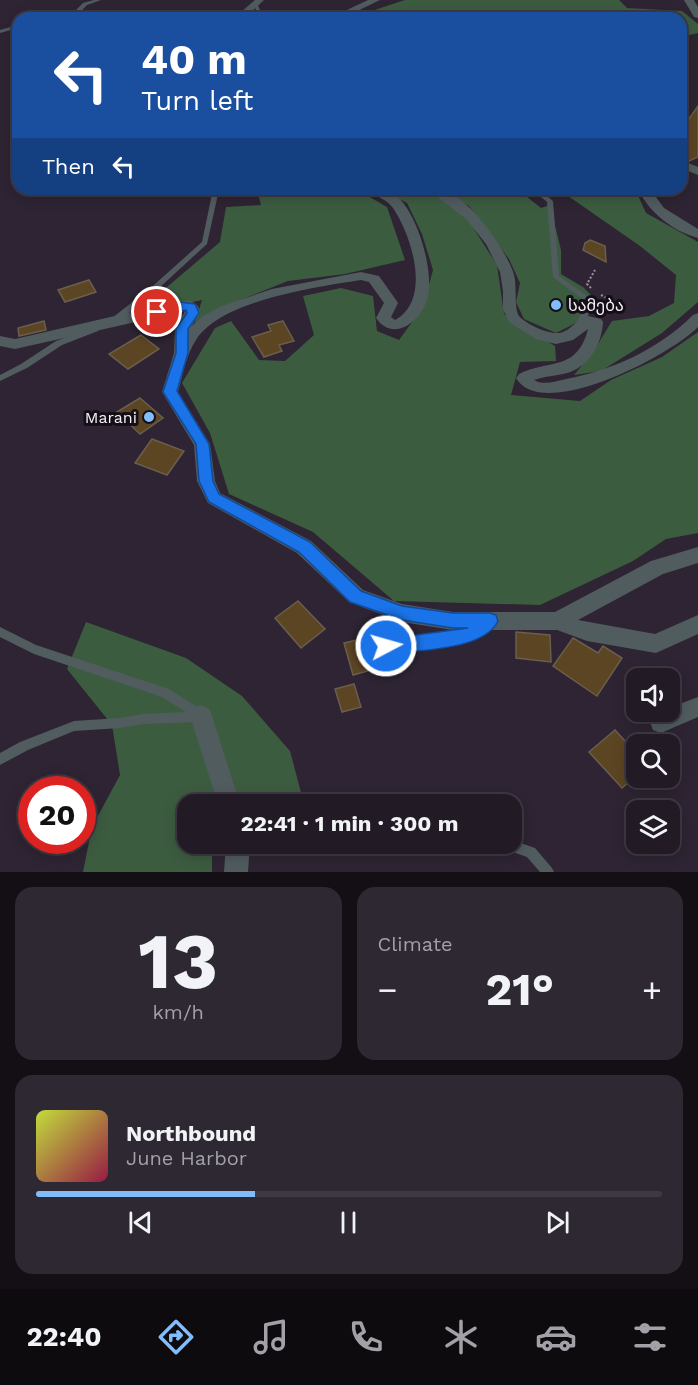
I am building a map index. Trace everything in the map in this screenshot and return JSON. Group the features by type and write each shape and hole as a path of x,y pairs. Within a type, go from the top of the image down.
{"street":[{"path":"349,12 376,0"},
{"path":"689,0 698,15"},
{"path":"246,12 258,2"},
{"path":"389,195 405,218 413,235 423,274 418,306 407,321 393,326 388,325 383,318 391,303 374,279 361,276 276,291 238,305 216,315 195,331 182,353 170,392 202,444 206,481 214,498 304,547 356,597 402,613 453,621 557,621 587,632 656,644 698,624"},
{"path":"444,195 453,200 483,230 502,261 510,287 509,304 513,318 543,336 557,340 572,335 588,321 596,322 593,337 583,356 566,368 530,374 524,378 527,384 542,389 607,375 671,342 690,328 698,318"},
{"path":"647,195 650,203 659,212 698,234"},
{"path":"0,340 15,344 93,325 110,324 180,306 191,306 193,313 182,329 182,353"},
{"path":"557,621 658,567 698,555"},
{"path":"680,714 698,707"},
{"path":"201,717 226,794"},
{"path":"236,872 237,854"}],"lane":[{"path":"77,12 85,4 99,0"},
{"path":"0,378 59,343 110,324 156,287 205,243 215,195"},
{"path":"542,195 550,201 556,277 592,302 572,335"},
{"path":"386,646 472,635 490,621"},
{"path":"0,632 34,649 165,693 201,717"},
{"path":"0,759 24,746 74,726 143,719 201,717"},
{"path":"522,849 531,852 548,872"}],"green space":[{"path":"405,0 619,0 627,8 683,12 368,12"},
{"path":"687,15 698,24 698,33 687,36"},
{"path":"258,195 366,195 387,207 405,260 345,274 288,281 228,305 193,329 202,300 134,315 220,242 226,207 261,205"},
{"path":"392,195 435,195 467,218 497,265 504,314 555,346 556,361 520,362 511,395 580,401 611,380 662,357 698,332 698,533 666,539 633,561 540,605 394,601 313,532 229,494 210,433 182,383 215,328 231,321 259,360 285,361 314,335 303,296 341,288 373,296 377,331 399,340 423,307 433,270 422,234 407,203"},
{"path":"451,195 525,195 541,208 550,205 561,250 561,274 583,287 593,297 576,323 556,333 524,319 516,302 520,283 509,259 469,206"},
{"path":"565,195 638,195 646,213 698,242 698,302 662,333 601,371 574,375 593,352 612,321 649,316 674,303 676,275 640,246"},
{"path":"86,622 186,658 242,696 290,751 301,794 177,794 177,854 212,854 212,872 83,872 87,854 96,854 96,820 120,775 112,725 67,669"}],"building":[{"path":"698,106 698,157 689,161 687,160 687,122"},
{"path":"590,240 605,246 606,262 583,250 585,243"},
{"path":"89,280 96,292 65,302 58,290"},
{"path":"44,321 46,330 19,336 18,328"},
{"path":"283,321 294,341 279,345 282,351 264,357 252,337 271,331 268,325"},
{"path":"141,335 159,349 128,369 109,354"},
{"path":"140,398 163,418 140,434 117,412"},
{"path":"152,439 184,451 167,475 135,463"},
{"path":"298,601 325,629 301,648 275,618"},
{"path":"516,632 550,635 551,662 516,658"},
{"path":"373,636 382,667 353,675 344,643"},
{"path":"573,638 598,653 603,646 622,658 597,696 553,666"},
{"path":"354,684 361,707 342,712 335,689"},
{"path":"615,730 626,742 626,785 622,788 589,752"}],"place":[{"name":"სამება","path":"556,305"},
{"name":"Marani","path":"149,417"}],"route":[{"path":"157,312 180,306 191,306 193,313 182,329 182,353 170,392 202,444 206,481 214,498 304,547 356,597 402,613 453,621 490,621 472,635 386,646"}]}
